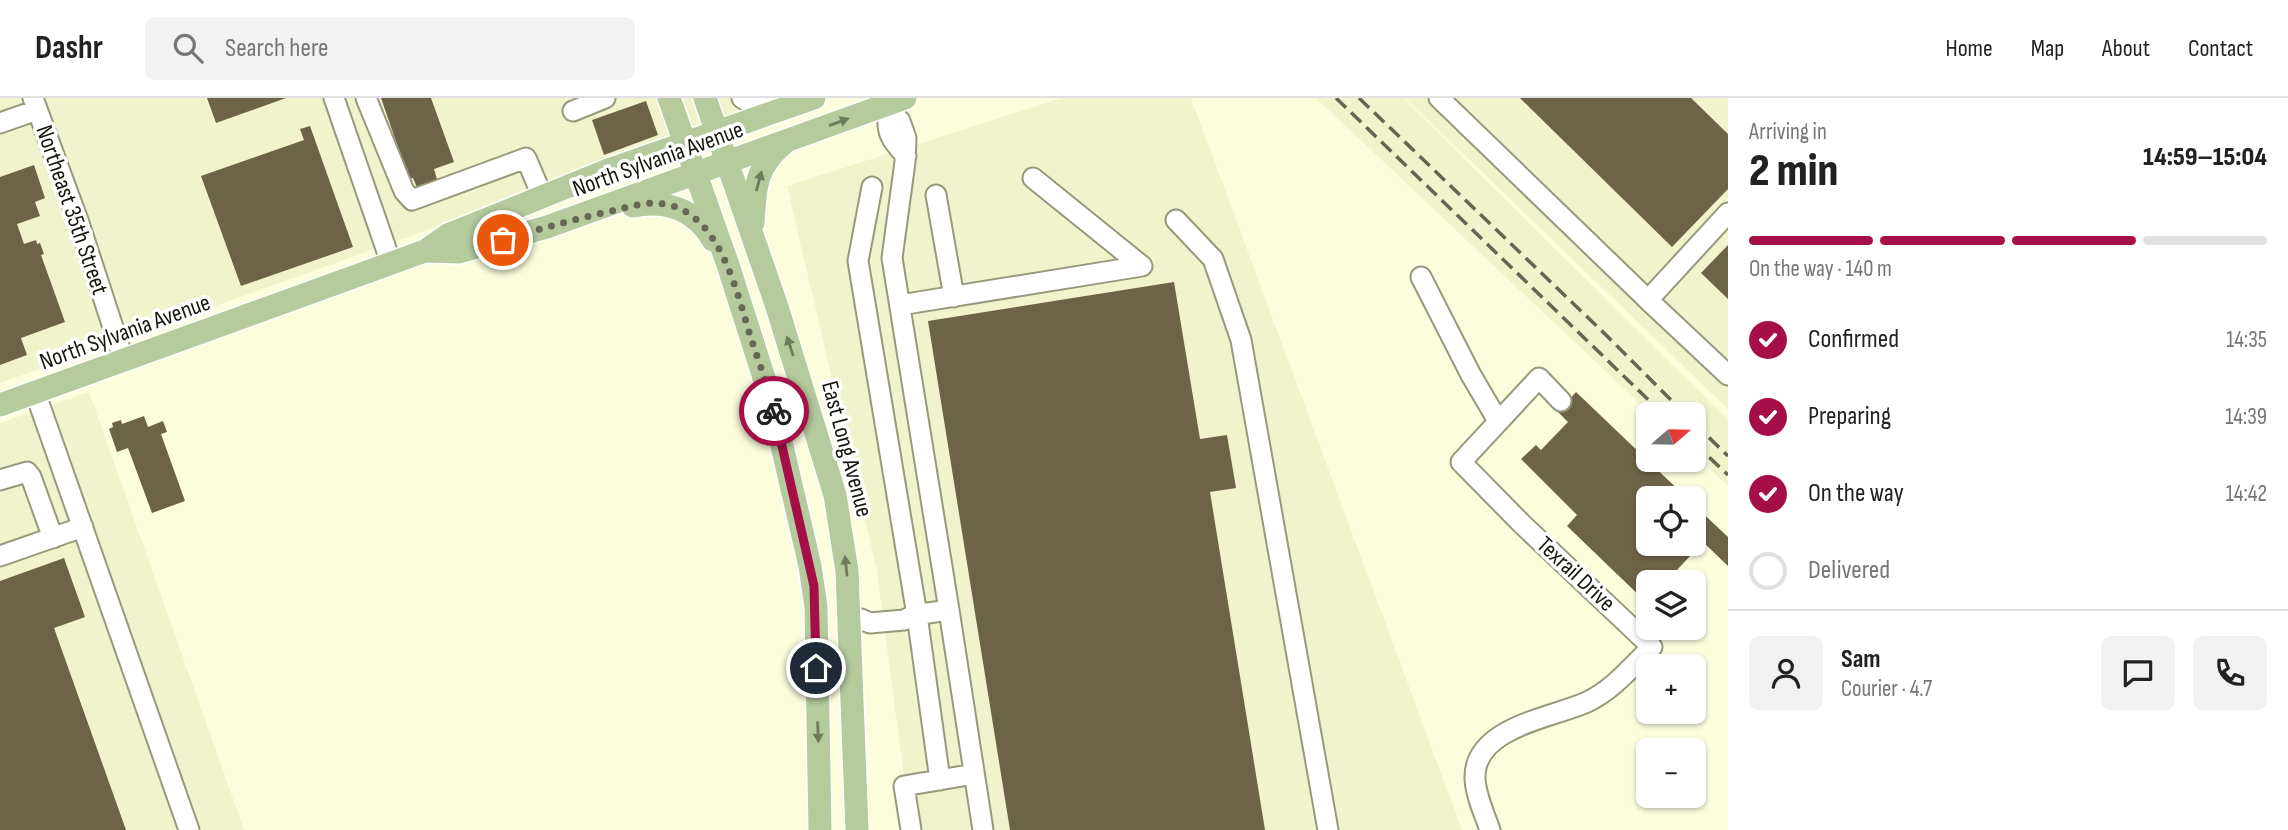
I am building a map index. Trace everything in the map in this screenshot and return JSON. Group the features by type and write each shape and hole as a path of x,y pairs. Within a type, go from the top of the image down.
{"main road":[{"path":"669,98 728,265 772,403 810,566 816,618 820,830"},
{"name":"East Long Avenue","path":"705,98 815,424 835,495 855,619 857,830"},
{"name":"North Sylvania Avenue","path":"0,405 425,251 448,235 611,169 814,98"},
{"name":"North Sylvania Avenue","path":"425,251 459,252 554,225 894,104"},
{"path":"752,233 758,176 770,155 789,140"},
{"path":"540,199 554,225 648,203 666,204 683,210 698,220 710,234 728,265"},
{"path":"816,618 855,619"}],"street":[{"path":"334,98 391,263"},
{"path":"366,98 404,191 412,200 526,158 540,199"},
{"path":"573,111 606,98"},
{"path":"742,98 752,103 767,98"},
{"path":"1439,98 1728,375"},
{"path":"0,124 35,104"},
{"name":"Northeast 35th Street","path":"35,104 79,223 124,361"},
{"path":"894,104 906,138 906,156 892,258 983,830"},
{"path":"900,305 1142,266 1033,178"},
{"path":"872,187 858,261 940,780"},
{"path":"936,195 954,297"},
{"path":"1648,300 1728,213"},
{"path":"1176,220 1213,259 1241,340 1328,830"},
{"path":"859,267 892,258"},
{"path":"1422,277 1498,421"},
{"name":"Texrail Drive","path":"1490,830 1476,793 1475,775 1480,759 1490,744 1504,732 1586,703 1600,695 1652,647 1461,462 1539,379 1561,401"},
{"path":"35,393 189,830"},
{"path":"0,480 27,472 53,538"},
{"path":"0,556 83,527"},
{"path":"855,619 870,622 904,620 916,615 949,610"},
{"path":"911,830 904,786 974,774"}],"shaded area":[{"path":"0,98 786,98 0,383"},
{"path":"1062,98 1191,98 1462,830 911,830 877,571 787,186"},
{"path":"1316,98 1403,98 1728,420 1728,486 1706,465 1706,402 1638,402"},
{"path":"1405,98 1728,98 1728,409"},
{"path":"89,392 244,830 0,830 0,423"}],"building":[{"path":"207,98 286,98 216,123"},
{"path":"381,98 431,98 454,162 434,169 438,183 418,190 413,178 409,179"},
{"path":"1520,98 1691,98 1728,134 1728,189 1672,247"},
{"path":"646,101 658,135 604,155 592,120"},
{"path":"310,126 353,247 241,286 201,176 304,140 300,129"},
{"path":"34,165 45,198 35,202 40,216 17,224 24,244 36,240 37,244 40,243 44,254 41,255 65,322 21,338 27,355 0,365 0,177"},
{"path":"1728,245 1728,299 1701,273"},
{"path":"1174,282 1200,439 1227,435 1236,488 1210,492 1265,830 1010,830 928,321"},
{"path":"1576,392 1636,449 1636,472 1660,472 1674,486 1636,486 1636,556 1690,556 1677,570 1636,570 1636,592 1567,526 1577,515 1521,459 1536,445 1541,450 1568,422 1558,412"},
{"path":"144,416 148,427 163,421 167,432 161,434 185,501 152,513 128,448 117,452 109,429 113,427 112,423 121,420 122,424"},
{"path":"1706,516 1728,537 1728,566 1706,545"},
{"path":"64,558 85,617 54,628 126,830 0,830 0,581"}],"railway":[{"path":"1336,98 1651,402"},
{"path":"1359,98 1673,402"},
{"path":"1706,435 1728,456"},
{"path":"1706,454 1728,475"}],"way so far":[{"path":"503,240 561,222 648,203 666,204 683,210 698,220 710,234 728,265 774,411"}],"route":[{"path":"774,411 814,586 816,668"}]}
